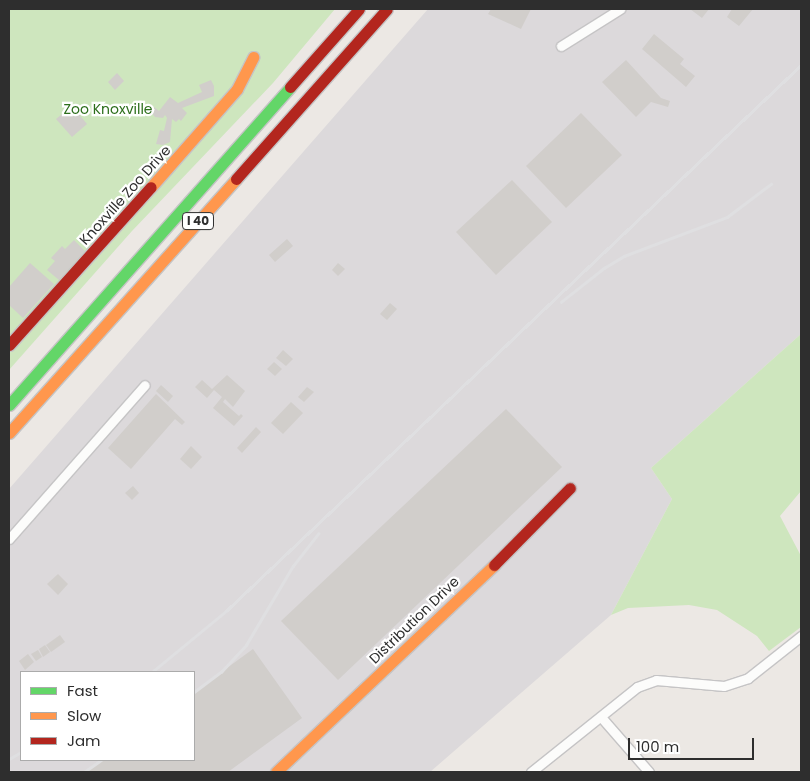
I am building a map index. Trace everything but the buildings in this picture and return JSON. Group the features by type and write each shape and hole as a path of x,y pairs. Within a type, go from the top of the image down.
{"main road":[{"name":"I 40","path":"9,406 359,9"},
{"name":"I 40","path":"9,433 387,9"},
{"name":"Knoxville Zoo Drive","path":"9,345 214,117 237,89 253,57"},
{"name":"Distribution Drive","path":"276,772 486,573 570,488"}],"street":[{"path":"562,46 620,9"},
{"path":"9,539 145,385"},
{"path":"531,772 637,687 656,680 724,686 748,678 801,636"},
{"path":"601,717 649,772"}],"shaded area":[{"path":"428,9 801,9 801,334 651,468 672,499 611,615 430,772 9,772 9,489"}],"green space":[{"name":"Zoo Knoxville","path":"9,9 335,9 273,83 132,231 9,370"},
{"path":"801,334 801,491 780,516 801,556 801,627 769,651 757,636 717,610 689,605 628,608 611,615 672,499 651,468"}],"railway":[{"path":"153,671 226,611 801,65"},
{"path":"561,302 604,268 624,256 727,217 771,184"},
{"path":"195,691 221,672 246,645 293,566 318,534"},
{"path":"9,759 20,753"},
{"path":"84,772 100,761"}],"traffic: fast":[{"path":"9,405 290,87"}],"traffic: slow":[{"path":"151,187 237,89 253,57"},
{"path":"9,433 236,179"},
{"path":"276,772 494,565"}],"traffic: jam":[{"path":"290,87 359,9"},
{"path":"236,179 387,9"},
{"path":"9,345 151,187"},
{"path":"494,565 570,488"}]}
